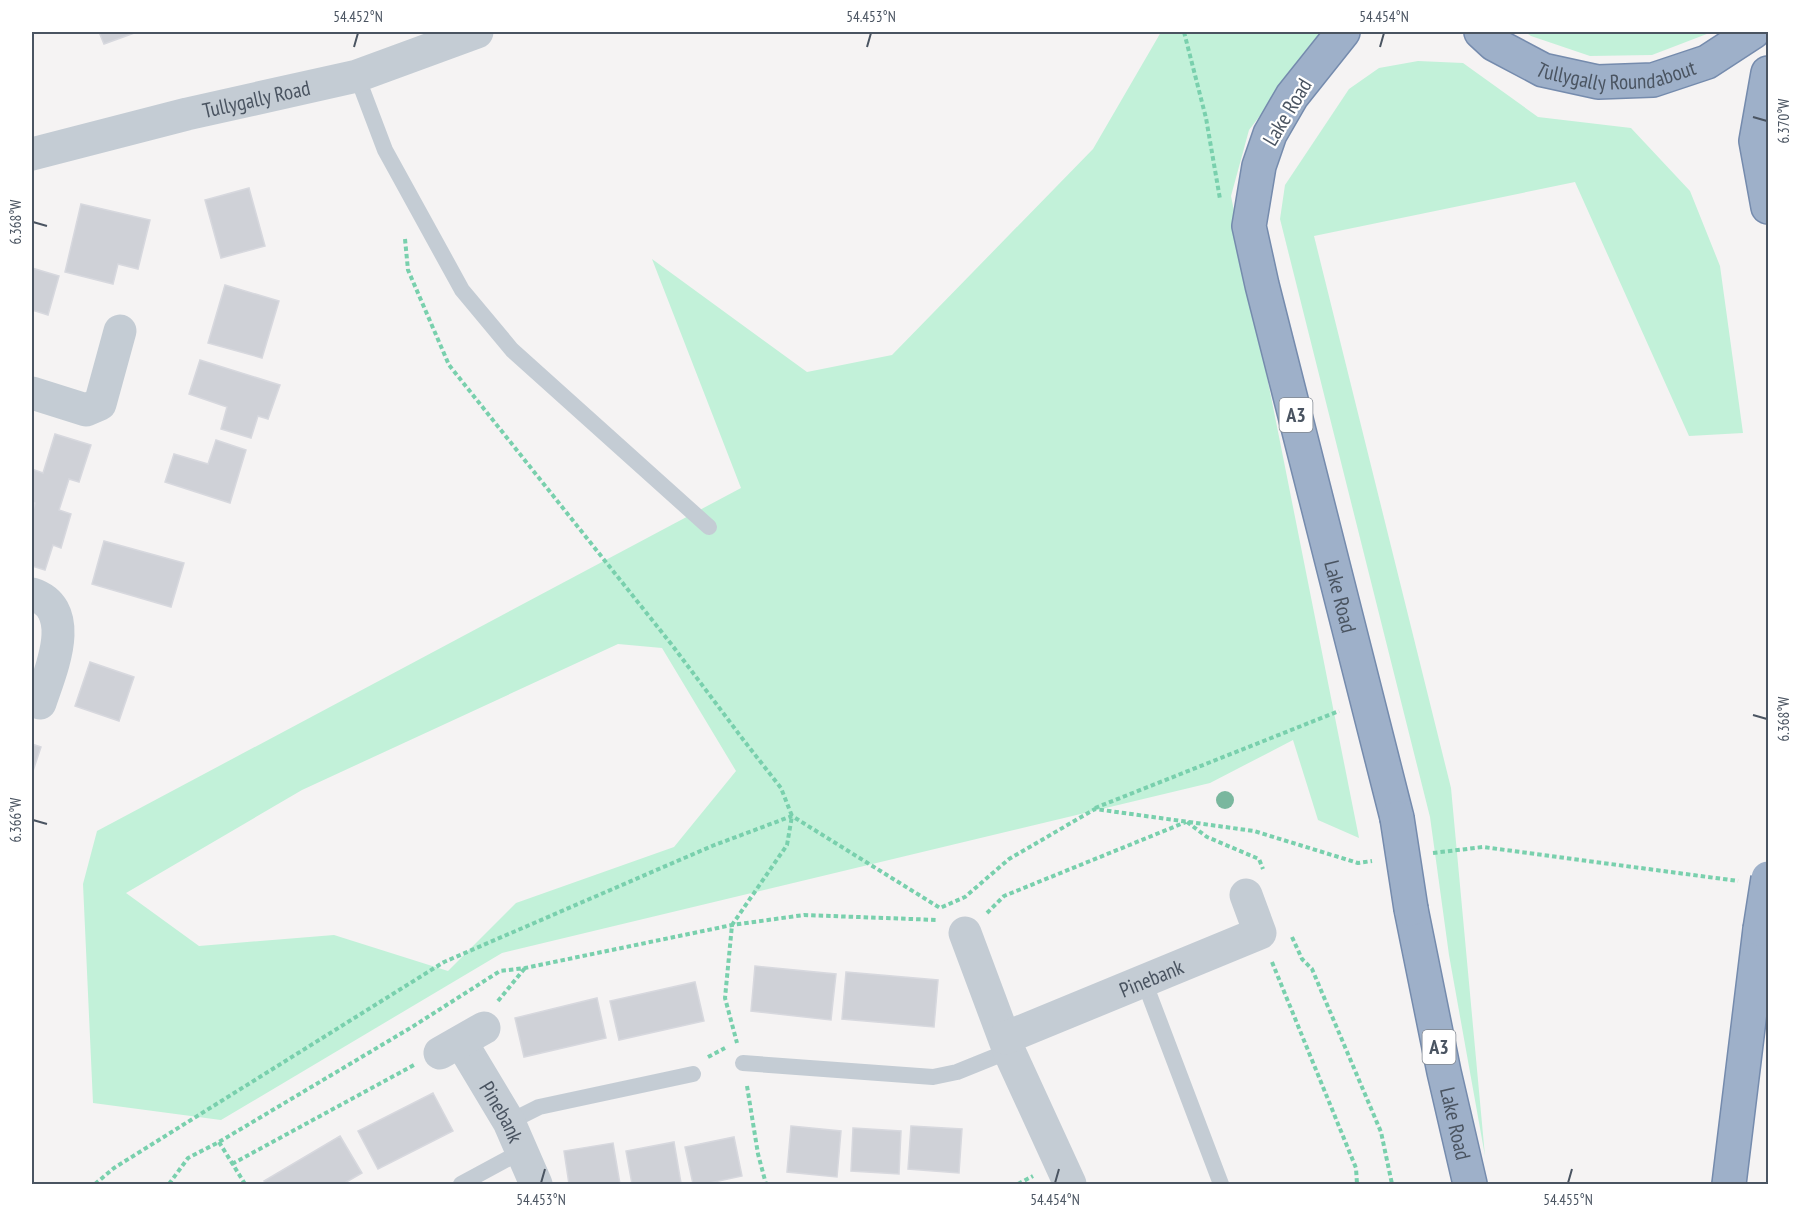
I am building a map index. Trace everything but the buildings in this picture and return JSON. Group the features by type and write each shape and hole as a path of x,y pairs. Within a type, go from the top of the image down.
{"highway":[{"name":"Lake Road","path":"1343,32 1292,96 1270,134 1258,166 1249,226 1397,818 1412,909 1444,1072 1470,1185"},
{"name":"Tullygally Roundabout","path":"1481,32 1494,44 1543,70 1598,82 1653,80 1707,62 1754,32"},
{"path":"1768,73 1756,141 1768,207"},
{"path":"1729,1185 1760,929 1757,880"}],"street":[{"name":"Tullygally Road","path":"32,154 187,114 357,76 477,32"},
{"path":"32,393 86,410 100,404 120,331"},
{"path":"32,594 38,596 54,611 58,632 58,647 40,703"},
{"path":"1255,884 1275,933"},
{"path":"953,927 1070,1185"},
{"name":"Pinebank","path":"1007,1044 1144,981 1275,933"},
{"name":"Pinebank","path":"462,1041 510,1122 536,1185"}],"lane":[{"path":"357,76 385,150 462,290 512,350 709,527"},
{"path":"1144,981 1221,1185"},
{"path":"743,1064 933,1077 957,1072 1007,1044"},
{"path":"510,1122 539,1107 693,1074"},
{"path":"461,1185 522,1151"}],"path":[{"path":"1184,32 1206,118 1223,215 1249,226"},
{"path":"405,235 408,270 449,365 672,645 781,788 792,816 787,845 732,925 728,952 725,998 743,1064 758,1154 766,1185"},
{"path":"792,816 940,908 964,897 1009,859 1095,809 1339,711 1369,702"},
{"path":"1095,809 1254,831 1358,863 1381,860"},
{"path":"95,1185 114,1168 444,962 712,846 792,816"},
{"path":"1187,822 1207,837 1259,860 1255,884"},
{"path":"169,1185 188,1158 219,1142 401,1033 500,971 525,968 732,925 804,915 953,927 1004,896 1187,822"},
{"path":"1426,854 1483,847 1757,880"},
{"path":"1275,933 1356,1168 1357,1185"},
{"path":"1275,933 1312,969 1381,1132 1392,1185"},
{"path":"232,1164 462,1041 525,968"},
{"path":"693,1074 705,1059 726,1048"},
{"path":"219,1142 245,1185"}],"green space":[{"path":"1161,32 1321,32 1249,130 1231,196 1359,838 1318,820 1293,740 1210,783 502,953 221,1120 93,1103 83,884 97,831 741,488 652,259 807,372 892,355 1093,149","holes":["618,644 662,648 736,771 674,847 516,903 448,971 334,935 199,946 126,893 302,790"]},
{"path":"1525,32 1712,32 1652,55 1590,56"},
{"path":"1418,61 1463,63 1538,117 1631,128 1690,191 1720,266 1743,433 1689,436 1575,182 1314,236 1451,788 1485,1156 1449,955 1430,817 1280,219 1285,185 1349,89 1379,68"}]}
